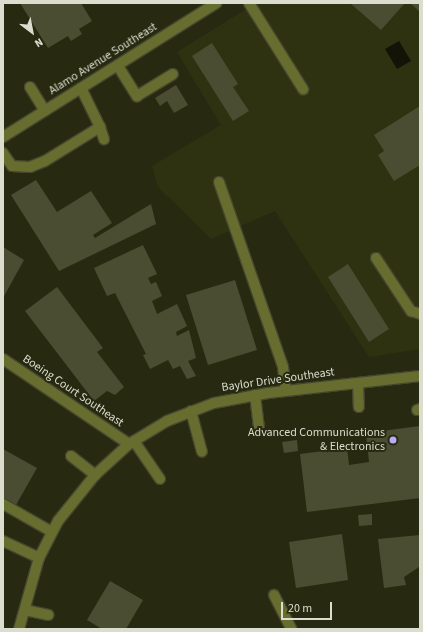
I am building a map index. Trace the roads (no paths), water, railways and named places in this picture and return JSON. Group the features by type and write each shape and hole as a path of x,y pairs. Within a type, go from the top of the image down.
{"street":[{"name":"Alamo Avenue Southeast","path":"3,137 217,3"},
{"path":"249,3 303,89"},
{"path":"118,66 137,96 173,74"},
{"path":"30,87 45,111"},
{"path":"81,88 100,127 104,139"},
{"path":"3,153 12,166 30,167 45,161 100,127"},
{"path":"219,182 282,367 286,391"},
{"path":"376,258 412,311 420,314"},
{"name":"Boeing Court Southeast","path":"3,359 131,443"},
{"name":"Baylor Drive Southeast","path":"19,629 39,558 52,532 94,475 131,443 167,421 214,402 286,391 420,376"},
{"path":"358,383 359,407"},
{"path":"255,395 258,427"},
{"path":"191,411 202,452"},
{"path":"131,443 160,479"},
{"path":"71,456 94,475"},
{"path":"3,504 52,532"},
{"path":"3,541 39,558"},
{"path":"274,595 291,629"},
{"path":"25,610 48,615"}],"place":[{"name":"Advanced Communications & Electronics","path":"393,440"}]}
